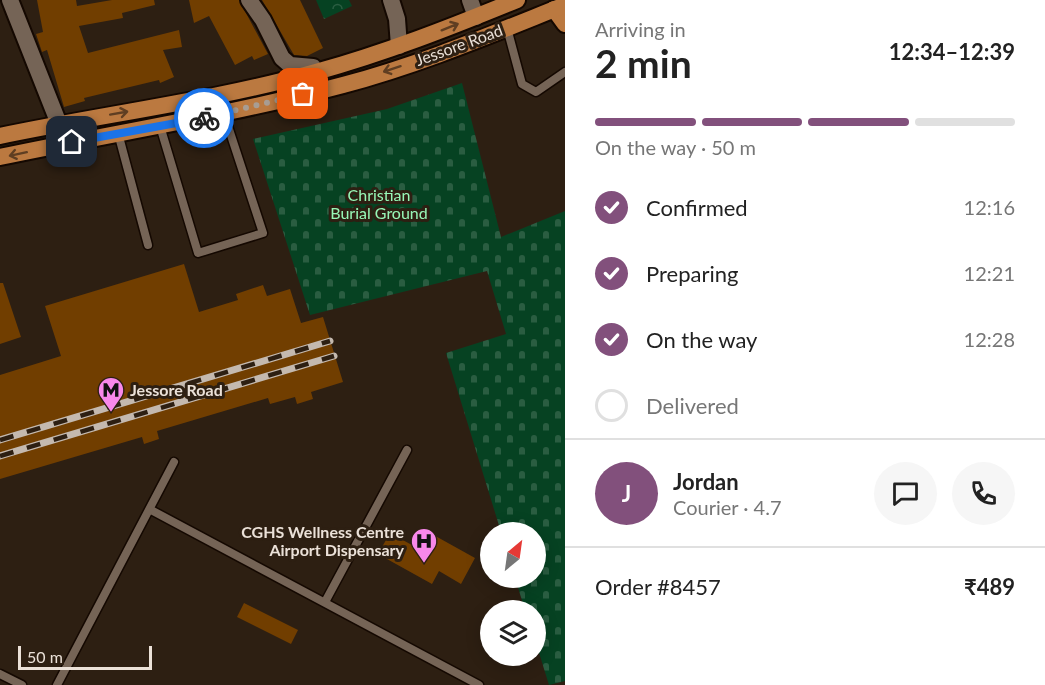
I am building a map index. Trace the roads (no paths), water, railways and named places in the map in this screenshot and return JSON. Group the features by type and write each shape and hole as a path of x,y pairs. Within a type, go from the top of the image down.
{"main road":[{"name":"Jessore Road","path":"0,136 211,97 316,72 399,46 517,0"},
{"name":"Jessore Road","path":"0,157 224,114 323,89 430,57 560,7"},
{"path":"560,7 565,24"}],"street":[{"path":"10,0 59,124"},
{"path":"249,0 263,20 282,58 290,65 313,67 323,89"},
{"path":"392,0 397,19 399,46"},
{"path":"470,0 476,17"}],"lane":[{"path":"507,27 522,84 536,92 565,72"},
{"path":"160,126 198,253 263,233 224,114"},
{"path":"118,133 148,245"},
{"path":"325,602 407,450"},
{"path":"57,685 151,510 174,462"},
{"path":"151,510 480,685"},
{"path":"0,674 22,685"}],"railway":[{"path":"0,440 330,341"},
{"path":"0,456 334,356"}],"place":[{"name":"Jessore Road","path":"111,413"},
{"name":"CGHS Wellness Centre Airport Dispensary","path":"424,564"}],"park label":[{"name":"Christian Burial Ground","path":"379,204"}]}
